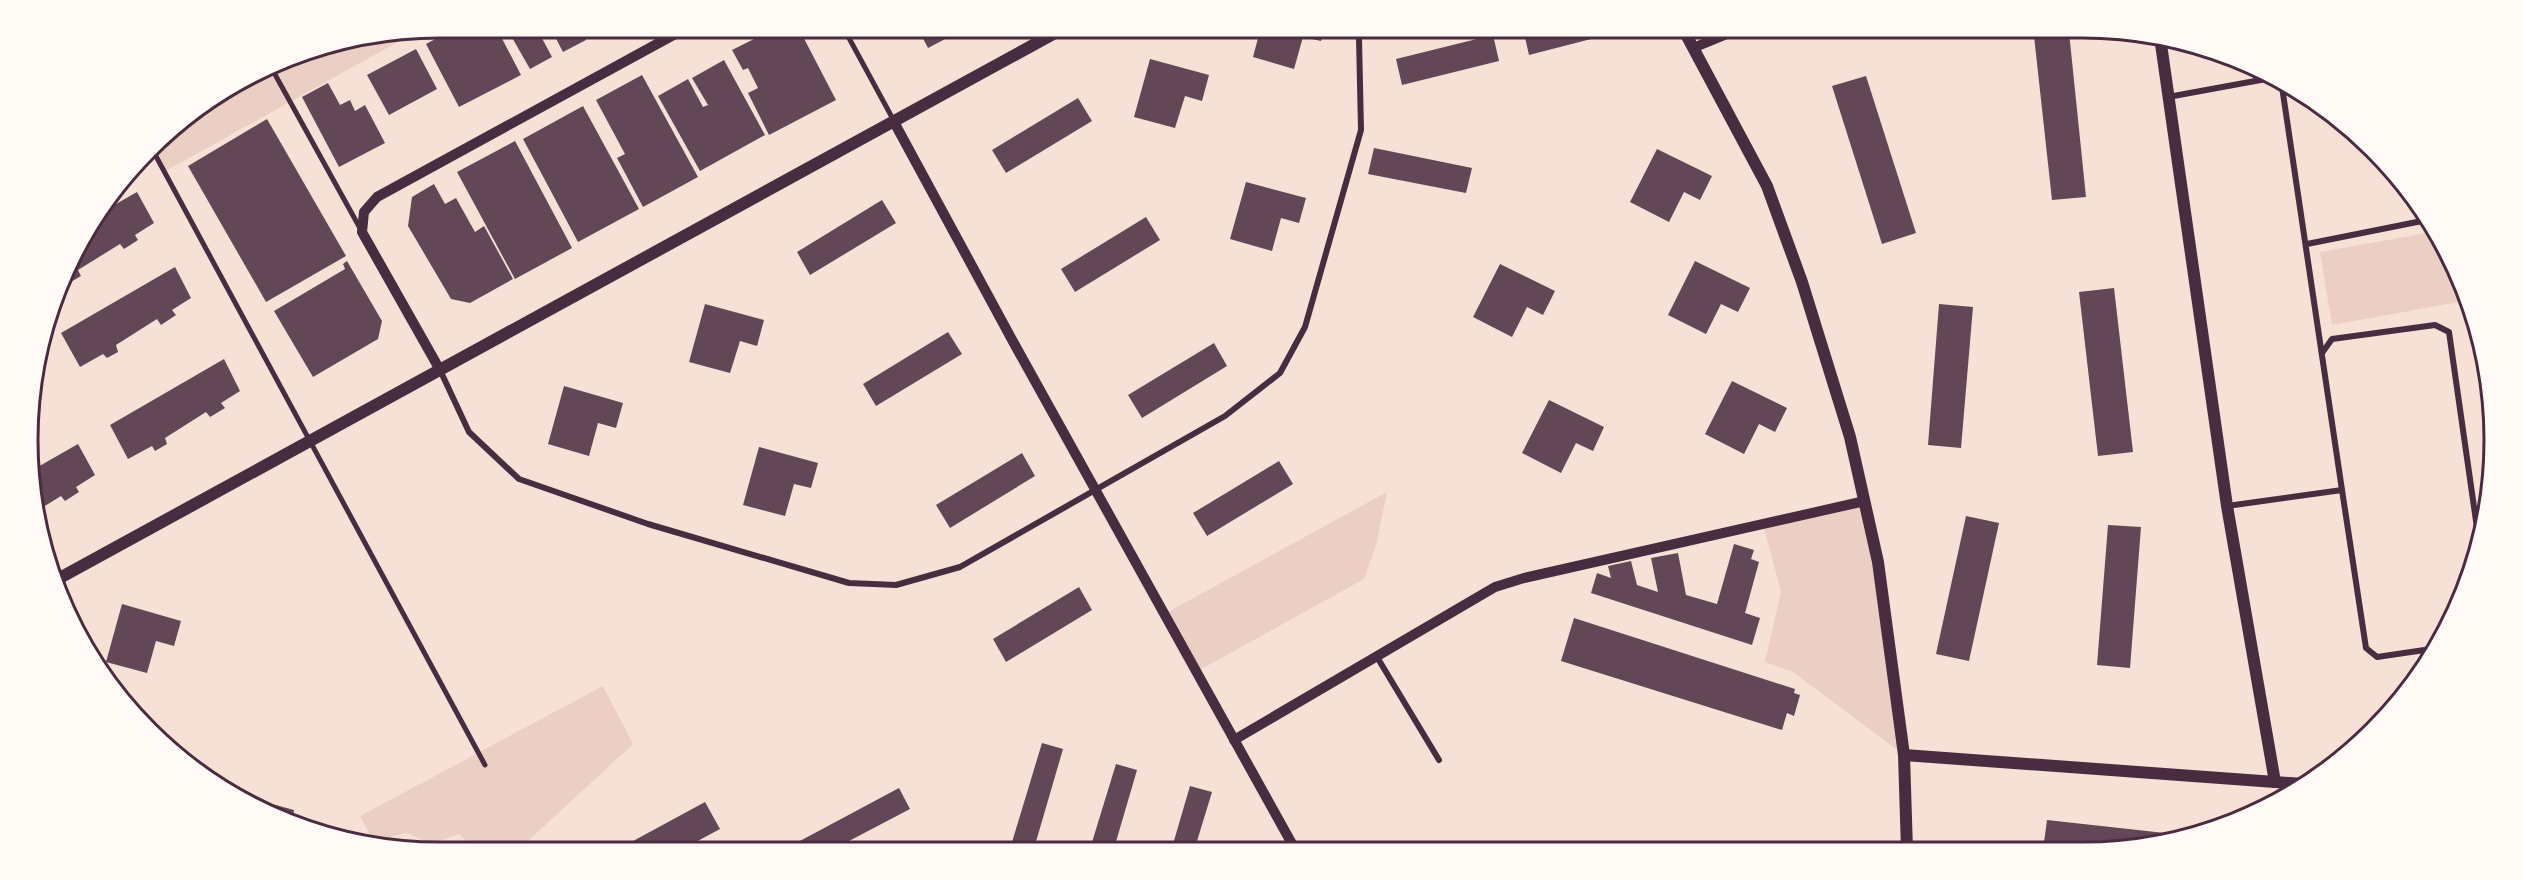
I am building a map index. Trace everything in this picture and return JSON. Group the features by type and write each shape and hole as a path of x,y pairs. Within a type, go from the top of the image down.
{"main road":[{"path":"62,577 1046,38"},
{"path":"1688,38 1767,186 1802,282 1850,437 1878,562 1904,755 1907,842"},
{"path":"2160,45 2227,506 2275,782"},
{"path":"1904,755 2293,783"}],"street":[{"path":"362,231 364,212 377,197 668,38"},
{"path":"849,38 1095,490 1291,842"},
{"path":"274,73 440,370 469,432 519,479 648,524 849,584 896,585 960,567 1225,416 1280,373 1305,327 1360,130 1359,38"},
{"path":"1693,48 1717,38"},
{"path":"2168,97 2262,80"},
{"path":"2284,91 2366,648 2377,657 2426,650"},
{"path":"155,155 485,765"},
{"path":"2307,244 2420,221"},
{"path":"2322,353 2332,339 2435,325 2450,332 2476,522"},
{"path":"2227,506 2342,490"},
{"path":"1234,740 1495,587 1865,501"},
{"path":"1377,657 1439,760"}],"shaded area":[{"path":"403,39 164,172 156,156 152,158 216,105 262,79 336,51"},
{"path":"2427,233 2443,262 2460,302 2332,325 2320,252"},
{"path":"1387,492 1376,546 1364,579 1196,672 1164,614"},
{"path":"1865,501 1904,755 1793,672 1765,662 1781,592 1763,524"},
{"path":"603,686 633,744 527,842 467,842 459,834 437,842 427,842 407,833 384,838 371,836 360,816"}],"building":[{"path":"437,38 502,38 521,75 459,107 426,44"},
{"path":"512,38 542,38 552,57 530,69"},
{"path":"556,38 585,38 586,40 563,52"},
{"path":"804,38 836,100 769,135 748,93 758,88 748,68 743,70 732,50 754,39"},
{"path":"923,38 947,38 928,48"},
{"path":"1258,38 1303,38 1294,69 1253,57"},
{"path":"1481,38 1494,38 1499,61 1402,85 1396,59"},
{"path":"1525,38 1595,38 1529,55"},
{"path":"2034,38 2070,38 2086,197 2052,200"},
{"path":"416,49 437,89 389,115 367,75"},
{"path":"1150,59 1209,75 1202,101 1185,96 1175,128 1134,117"},
{"path":"724,60 765,135 700,171 658,96 688,79 703,107 708,105 692,78"},
{"path":"642,75 698,177 643,207 617,158 625,154 596,100"},
{"path":"1866,76 1916,233 1882,244 1832,86"},
{"path":"328,83 340,105 350,100 355,111 365,105 385,143 339,167 302,97"},
{"path":"1078,98 1092,121 1006,173 992,150"},
{"path":"583,106 639,209 578,242 523,139"},
{"path":"267,119 346,256 266,302 188,166"},
{"path":"515,141 572,248 515,279 457,172"},
{"path":"1374,148 1472,168 1466,193 1368,174"},
{"path":"1657,149 1712,176 1700,200 1684,192 1669,222 1630,202"},
{"path":"1246,182 1306,198 1299,223 1281,218 1272,251 1230,239"},
{"path":"434,184 445,204 456,198 475,232 484,226 513,279 470,303 451,299 408,226 412,197"},
{"path":"137,192 154,223 135,235 138,240 124,249 120,244 78,270 81,276 70,283 91,239 113,206"},
{"path":"882,200 896,223 810,275 797,252"},
{"path":"1146,217 1160,240 1075,292 1061,269"},
{"path":"347,261 382,321 378,339 313,377 274,311 345,269 343,264"},
{"path":"1695,261 1750,288 1738,312 1721,304 1706,334 1668,315"},
{"path":"1500,264 1555,291 1543,315 1527,307 1512,337 1473,317"},
{"path":"175,267 191,298 172,310 176,315 161,325 157,319 116,345 118,352 107,358 103,354 80,367 61,333"},
{"path":"2114,288 2133,452 2098,456 2079,292"},
{"path":"705,304 764,320 757,346 740,341 730,373 689,362"},
{"path":"1939,304 1973,307 1961,448 1928,445"},
{"path":"948,332 962,354 876,406 863,384"},
{"path":"1214,343 1227,366 1142,418 1128,395"},
{"path":"224,359 240,391 221,403 225,408 210,417 206,412 165,438 167,444 155,451 152,446 128,459 110,425"},
{"path":"1732,381 1787,408 1775,432 1759,424 1744,454 1705,434"},
{"path":"564,386 623,403 616,428 598,423 589,456 548,444"},
{"path":"1549,400 1604,427 1593,451 1576,443 1561,473 1522,453"},
{"path":"78,444 95,475 76,487 79,492 65,501 61,496 43,507 38,467"},
{"path":"759,447 818,463 811,488 794,484 785,516 743,505"},
{"path":"1022,453 1035,476 950,528 936,505"},
{"path":"1279,461 1293,484 1207,536 1193,513"},
{"path":"1966,516 1999,523 1969,661 1936,654"},
{"path":"2108,525 2141,527 2130,668 2097,665"},
{"path":"1734,544 1754,550 1751,559 1759,562 1745,613 1760,618 1752,645 1591,593 1597,573 1611,578 1608,566 1631,561 1637,585 1658,592 1651,558 1678,553 1686,595 1717,604"},
{"path":"1079,587 1092,610 1006,662 993,639"},
{"path":"122,604 181,621 174,646 156,641 147,673 106,662"},
{"path":"1574,618 1795,689 1794,693 1800,695 1794,716 1787,713 1782,730 1561,661"},
{"path":"1042,743 1063,749 1036,842 1012,842"},
{"path":"1116,764 1137,770 1116,842 1092,842"},
{"path":"1190,786 1212,792 1197,842 1174,842"},
{"path":"899,788 910,809 847,842 798,842"},
{"path":"263,801 294,810 293,815"},
{"path":"705,802 720,829 696,842 631,842"},
{"path":"2047,820 2168,833 2108,842 2044,842"}]}
